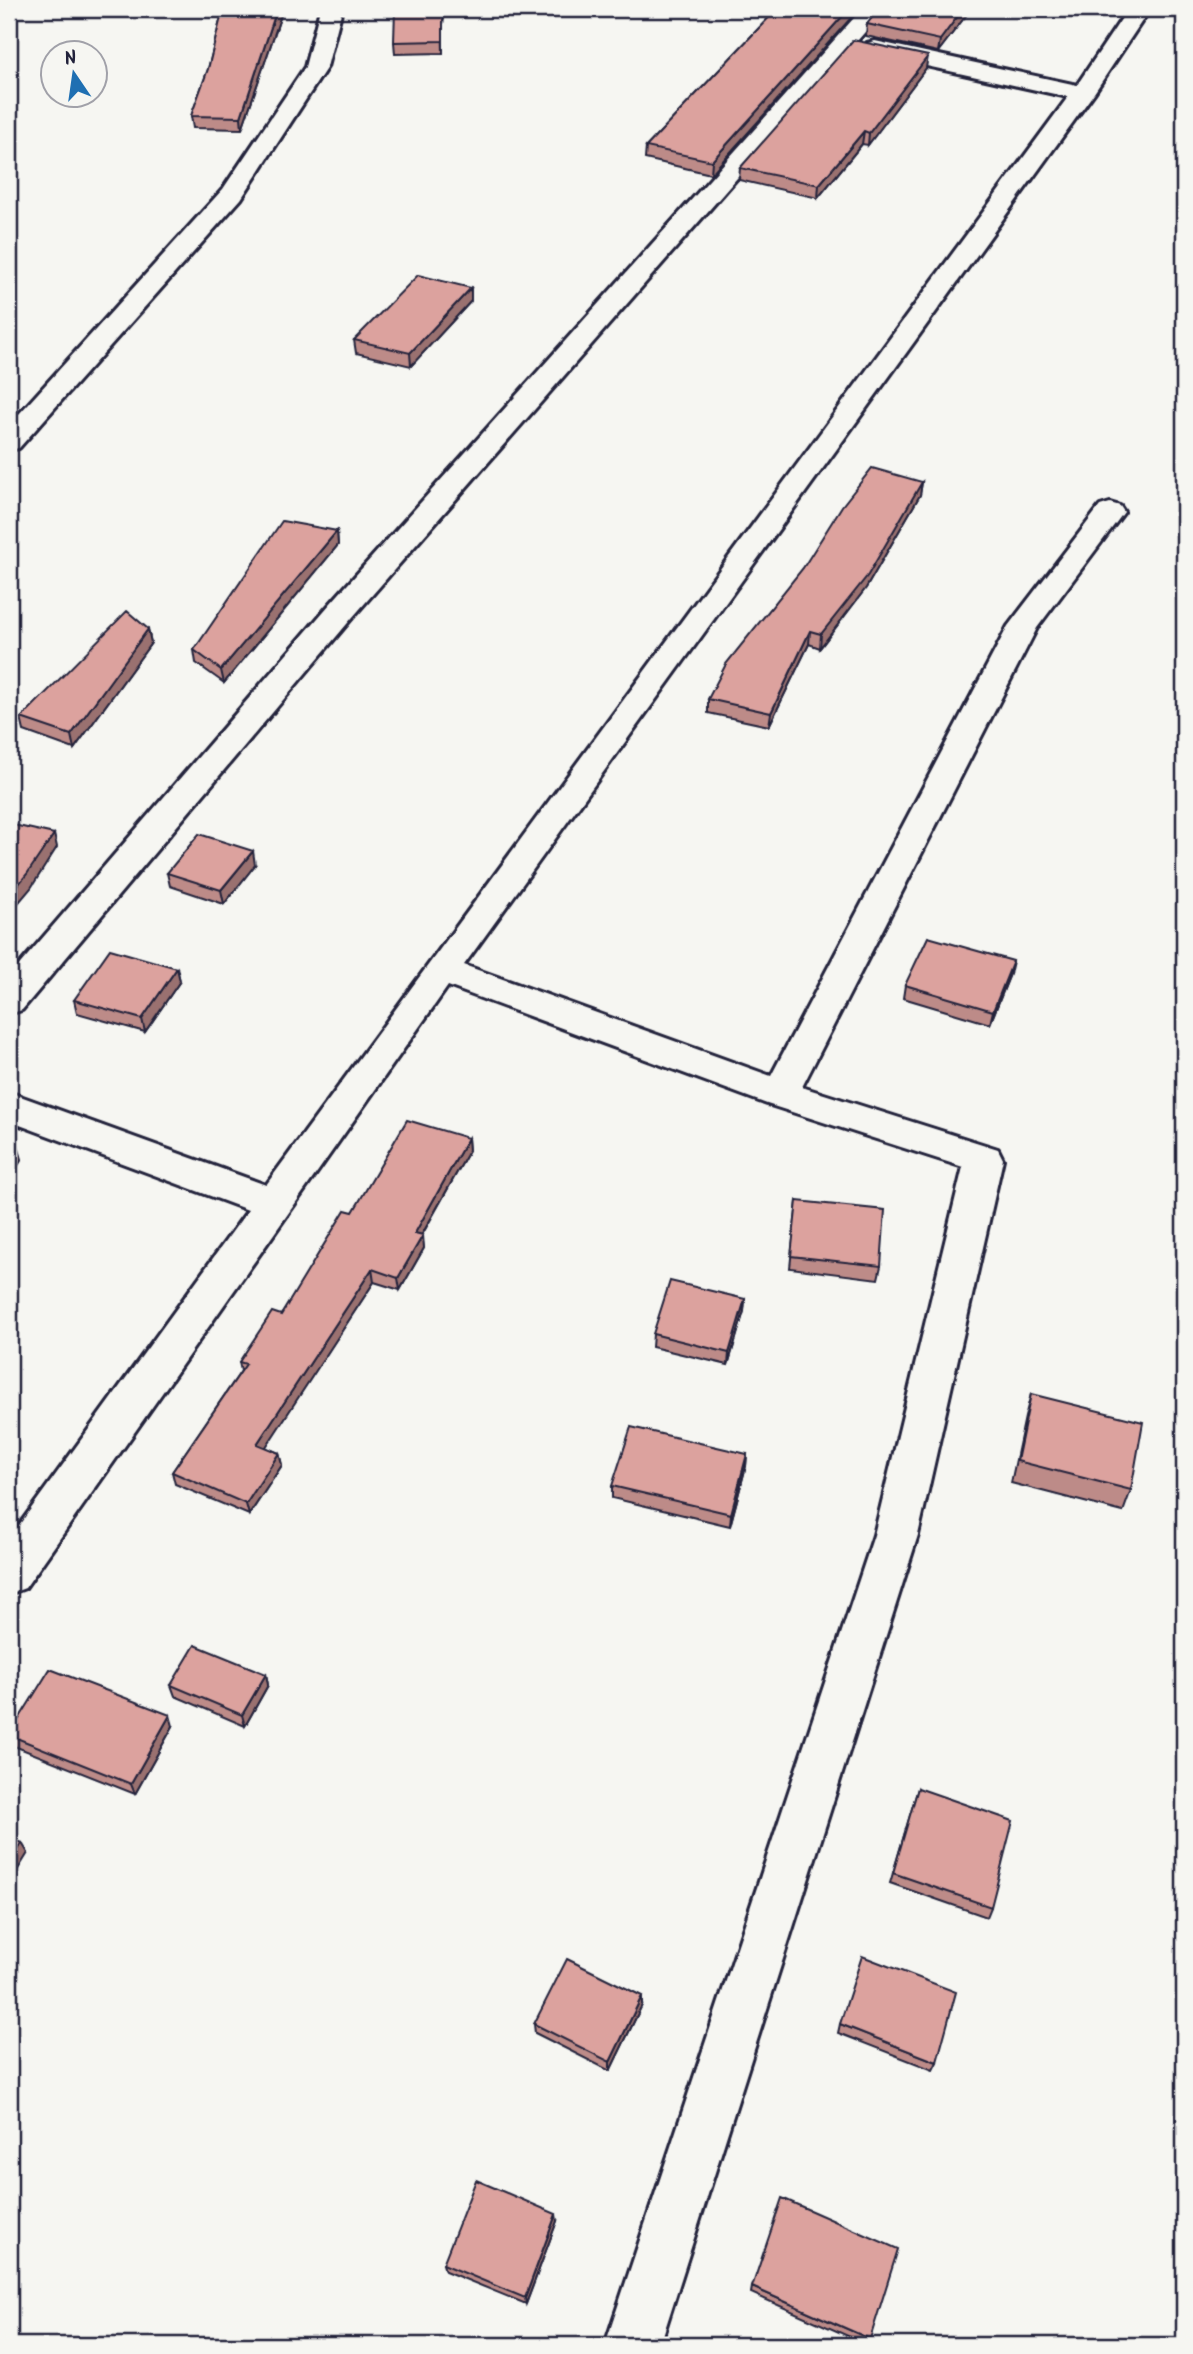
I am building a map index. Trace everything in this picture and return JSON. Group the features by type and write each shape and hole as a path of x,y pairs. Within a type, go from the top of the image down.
{"street":[{"path":"9,442 232,194 316,67 331,9"},
{"path":"9,1001 341,611 874,9"},
{"path":"9,1574 441,970 1082,93 1139,9"},
{"path":"845,41 1082,93"},
{"path":"780,1094 1023,626 1111,512"},
{"path":"441,970 780,1094 984,1159 896,1535 632,2345"},
{"path":"9,1106 274,1204"}],"building":[{"path":"223,9 277,9 241,117 191,116 208,69"},
{"path":"395,9 443,9 443,41 394,42"},
{"path":"777,9 849,9 712,161 646,147"},
{"path":"879,9 963,9 940,40 867,24"},
{"path":"853,40 928,56 869,133 864,131 819,185 740,168"},
{"path":"418,275 471,288 410,353 354,340"},
{"path":"872,468 922,482 868,575 821,634 810,631 771,713 708,699 726,664 803,568 842,506"},
{"path":"282,521 337,531 221,670 194,650"},
{"path":"127,611 148,629 71,735 21,718"},
{"path":"9,824 54,834 9,896"},
{"path":"199,834 253,851 221,890 167,873"},
{"path":"928,937 1013,961 993,1011 905,985"},
{"path":"110,949 177,968 142,1019 74,1000"},
{"path":"407,1120 468,1138 415,1233 423,1235 398,1278 372,1269 257,1444 279,1453 246,1504 172,1472 246,1364 239,1362 272,1312 281,1315 345,1210 353,1212"},
{"path":"9,1143 18,1146 9,1160"},
{"path":"797,1201 885,1210 881,1266 791,1256"},
{"path":"670,1281 745,1299 729,1353 653,1334"},
{"path":"1031,1394 1143,1422 1131,1490 1017,1461"},
{"path":"631,1427 747,1454 731,1514 612,1486"},
{"path":"195,1645 266,1674 242,1715 171,1685"},
{"path":"50,1669 170,1715 131,1784 9,1735"},
{"path":"918,1788 1013,1821 991,1907 893,1873"},
{"path":"9,1837 22,1843 9,1865"},
{"path":"862,1956 956,1992 937,2062 840,2024"},
{"path":"567,1959 642,1996 610,2062 534,2024"},
{"path":"476,2180 556,2214 525,2298 443,2264"},
{"path":"782,2198 898,2249 870,2339 752,2287"}]}
